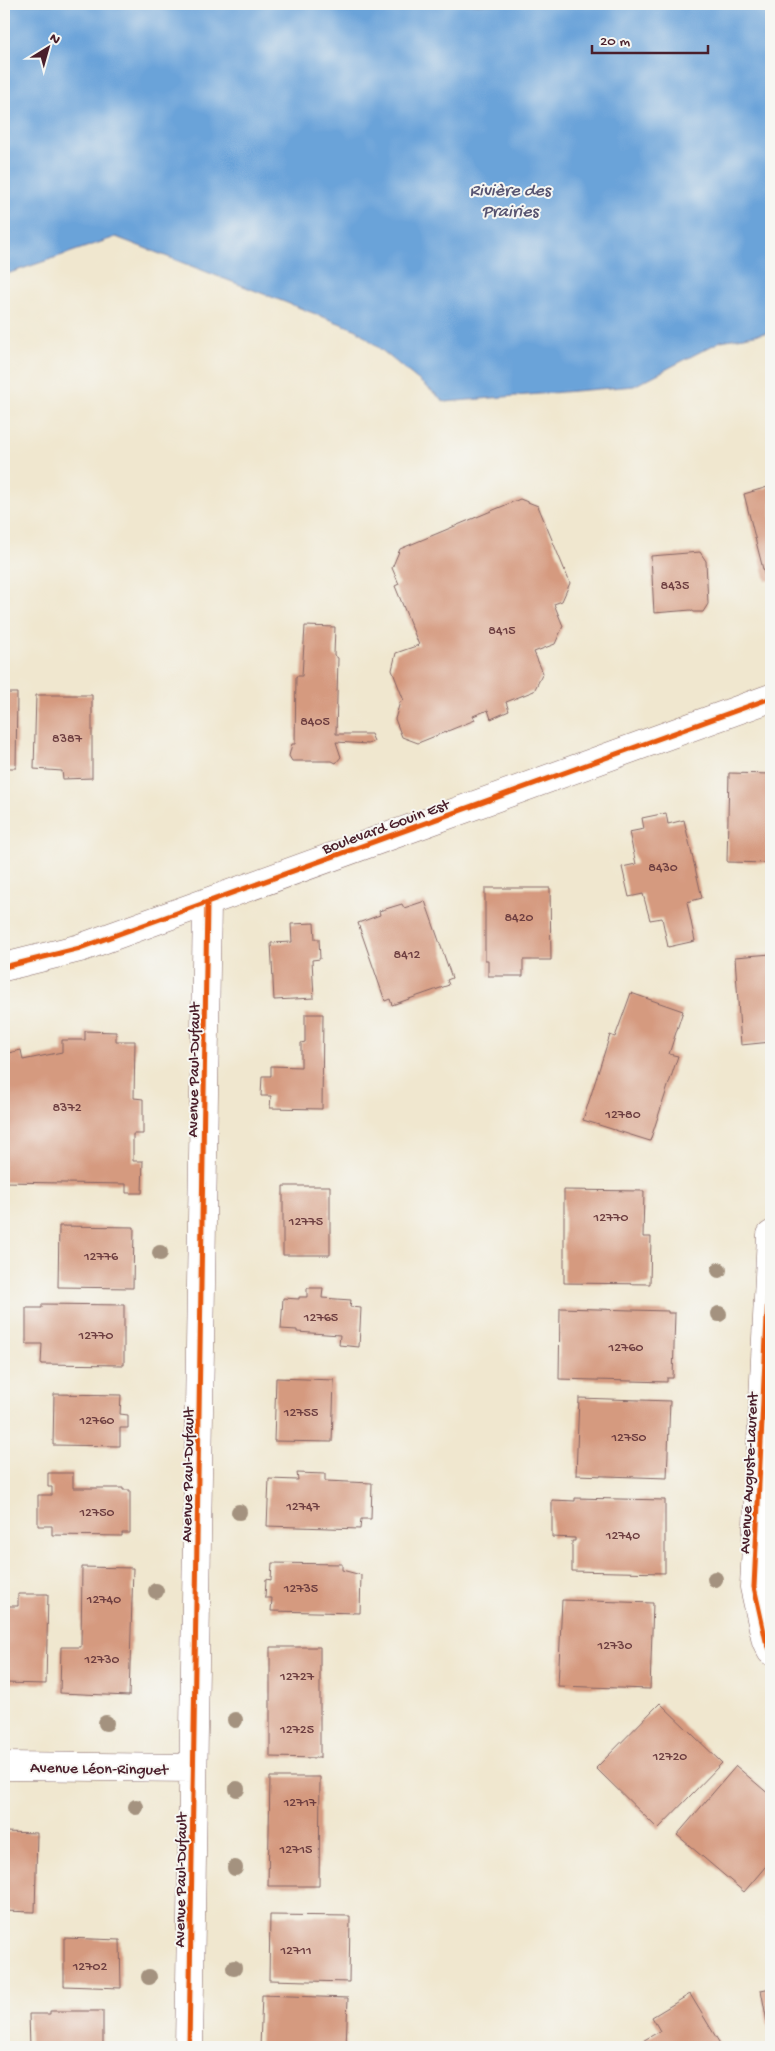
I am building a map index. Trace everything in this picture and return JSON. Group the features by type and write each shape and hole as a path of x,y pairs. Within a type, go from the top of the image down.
{"street":[{"name":"Boulevard Gouin Est","path":"4,967 80,948 771,698"},
{"name":"Avenue Paul-Dufault","path":"189,2047 207,903"},
{"name":"Avenue Auguste-Laurent","path":"771,1235 754,1587 766,1641 771,1651"},
{"name":"Avenue Léon-Ringuet","path":"4,1766 193,1768"}],"water":[{"name":"Rivière des Prairies","path":"4,4 771,4 771,332 721,341 634,386 445,402 357,330 116,237 4,275"}],"building":[{"path":"771,486 771,580 766,581 744,494"},
{"path":"520,499 538,506 570,583 562,601 554,604 563,626 555,644 534,652 543,673 534,691 506,702 509,711 491,719 488,710 473,716 475,720 418,743 402,737 395,719 400,702 404,701 392,670 396,653 419,645 395,586 399,584 392,568 400,549"},
{"path":"700,552 706,561 708,604 703,612 691,610 654,613 651,556"},
{"path":"305,626 335,627 334,655 338,658 336,734 371,734 374,741 368,744 336,742 341,757 336,763 332,761 292,761 289,756 292,744 295,744 296,676 302,676"},
{"path":"4,693 17,693 16,768 4,768"},
{"path":"36,695 92,695 92,778 63,779 62,771 34,769"},
{"path":"729,773 771,774 771,863 727,862"},
{"path":"666,813 668,824 684,820 702,898 687,902 695,941 668,947 662,918 650,920 643,894 629,897 622,867 636,864 629,832 644,829 642,818"},
{"path":"485,888 550,888 551,960 523,960 523,976 488,976 488,960 485,960"},
{"path":"425,901 452,978 447,980 449,985 392,1005 390,999 385,1001 358,923 380,915 379,911 402,904 404,908"},
{"path":"314,923 315,939 319,939 320,959 312,960 314,998 274,1000 271,943 292,942 291,924"},
{"path":"771,954 771,1042 741,1045 735,957"},
{"path":"631,993 683,1011 669,1054 678,1056 650,1141 583,1120 610,1035 615,1037"},
{"path":"305,1014 323,1014 322,1109 270,1108 271,1096 261,1096 262,1076 271,1076 271,1066 301,1067 301,1043 305,1042"},
{"path":"85,1031 116,1032 116,1041 135,1041 134,1098 143,1099 143,1134 133,1134 133,1161 143,1161 142,1193 126,1193 126,1184 4,1182 4,1054 21,1050 23,1060 62,1052 62,1040 85,1040"},
{"path":"283,1186 330,1186 330,1255 283,1255"},
{"path":"564,1190 644,1191 643,1237 651,1237 650,1284 564,1283"},
{"path":"59,1226 134,1227 133,1288 58,1287"},
{"path":"307,1288 323,1288 322,1298 351,1300 350,1307 361,1308 359,1347 339,1345 340,1335 281,1329 283,1298 299,1299 299,1297 307,1297"},
{"path":"42,1304 124,1305 124,1365 41,1364 42,1344 26,1344 26,1308 42,1308"},
{"path":"560,1308 668,1311 668,1313 675,1313 673,1378 667,1378 667,1382 559,1379"},
{"path":"276,1378 334,1380 332,1442 274,1441"},
{"path":"54,1394 121,1395 120,1414 128,1415 128,1428 120,1428 120,1446 53,1445"},
{"path":"579,1398 670,1401 667,1478 576,1475"},
{"path":"48,1473 73,1473 73,1488 123,1488 123,1490 130,1490 130,1533 122,1533 122,1536 52,1535 52,1526 38,1526 38,1495 52,1495 52,1487 48,1487"},
{"path":"297,1473 325,1474 325,1481 372,1483 371,1519 361,1519 360,1529 267,1526 269,1479 298,1480"},
{"path":"575,1498 665,1500 665,1573 572,1571 572,1541 575,1541 575,1538 552,1537 552,1500 575,1501"},
{"path":"272,1563 342,1564 342,1570 361,1575 360,1613 271,1611 272,1598 265,1598 266,1579 271,1580"},
{"path":"82,1567 133,1568 129,1696 60,1693 61,1647 81,1647"},
{"path":"18,1594 48,1594 46,1684 4,1683 4,1606 18,1606"},
{"path":"562,1600 653,1603 650,1689 558,1686"},
{"path":"270,1647 320,1647 320,1758 270,1757"},
{"path":"660,1703 722,1763 658,1829 596,1768"},
{"path":"736,1766 771,1796 771,1860 744,1892 677,1835"},
{"path":"270,1777 320,1777 319,1886 268,1886"},
{"path":"4,1832 37,1833 35,1912 4,1911"},
{"path":"270,1915 350,1916 349,1982 269,1980"},
{"path":"64,1938 120,1940 121,1988 64,1986"},
{"path":"771,1988 771,2038 770,2038 761,1990"},
{"path":"690,1994 722,2047 632,2047 660,2031 652,2017"},
{"path":"262,1995 348,1998 346,2047 260,2047"},
{"path":"50,2011 103,2011 103,2047 30,2047 29,2014 50,2014"}],"cycle path":[{"path":"4,967 80,948 771,698"},
{"path":"189,2047 207,903"},
{"path":"771,1235 754,1587 766,1641 771,1651"}]}
